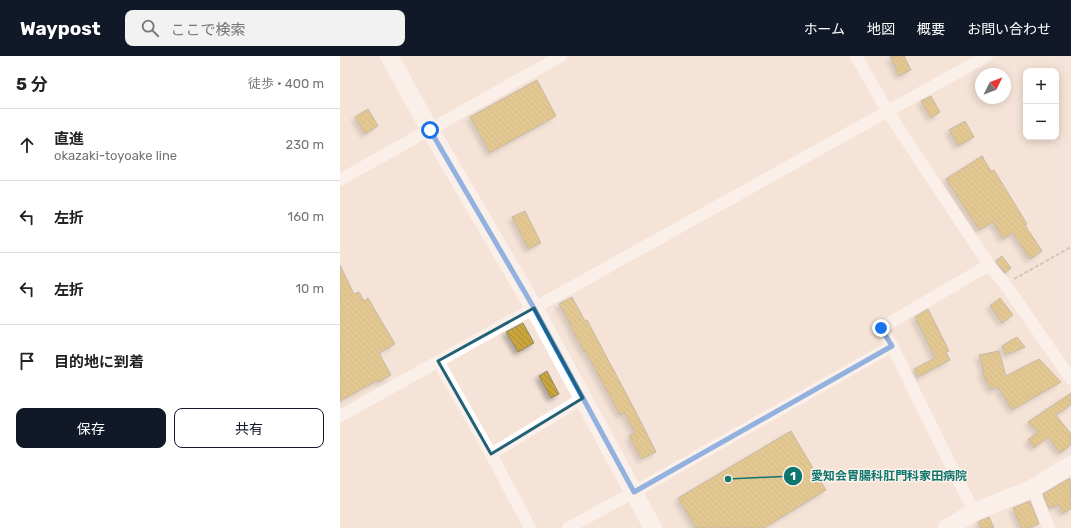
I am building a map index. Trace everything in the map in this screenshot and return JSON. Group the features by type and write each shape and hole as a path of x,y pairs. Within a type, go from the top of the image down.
{"main road":[{"path":"389,56 430,130 534,308 653,528"},
{"path":"947,528 974,512 1033,488 1071,465"}],"street":[{"path":"340,180 561,56"},
{"path":"856,56 888,112 989,265 1005,284 1071,379"},
{"path":"340,416 987,56"},
{"path":"974,512 892,346 881,328 989,265"},
{"path":"568,528 892,346"},
{"path":"438,361 491,454 530,528"},
{"path":"491,454 583,398"},
{"path":"1033,488 1049,528"}],"path":[{"path":"1005,284 1071,247"}],"highlighted area":[{"path":"534,308 583,398 491,454 438,361"}],"building":[{"path":"890,56 904,56 911,70 899,76"},
{"path":"537,80 556,116 490,153 470,117"},
{"path":"931,96 940,112 931,118 921,101"},
{"path":"368,109 378,126 365,134 355,117"},
{"path":"965,121 974,137 958,146 949,130"},
{"path":"982,156 991,171 994,170 1027,224 1025,225 1042,251 1030,259 1013,233 1003,239 993,222 979,230 946,179"},
{"path":"525,211 541,243 528,249 512,217"},
{"path":"1002,256 1011,268 1005,273 996,261"},
{"path":"340,265 354,294 359,292 364,301 368,298 395,344 379,353 391,375 379,382 378,380 340,401"},
{"path":"572,297 585,321 587,320 656,452 641,459 629,436 635,433 624,413 620,415 585,351 584,352 559,304"},
{"path":"1000,298 1013,315 1002,323 990,306"},
{"path":"928,309 949,351 946,352 950,360 918,377 914,369 935,358 915,317"},
{"path":"523,323 534,343 518,352 506,332"},
{"path":"1017,337 1025,347 1006,355 1002,346"},
{"path":"999,351 1006,376 1039,359 1061,382 1012,410 998,387 991,390 982,373 984,372 979,355"},
{"path":"547,371 559,394 551,398 539,376"},
{"path":"1071,393 1071,405 1056,415 1071,434 1071,445 1060,453 1048,437 1034,448 1028,440 1038,432 1028,422"},
{"path":"791,431 826,490 764,528 696,528 678,498"},
{"path":"1070,478 1071,509 1063,513 1059,505 1049,508 1043,494"},
{"path":"1030,501 1039,524 1029,528 1021,528 1013,508"},
{"path":"989,517 994,528 981,528 978,522"}],"place":[{"name":"愛知会胃腸科肛門科家田病院","path":"728,479"}],"route":[{"path":"430,130 534,308 634,492 892,346 881,328"}]}
